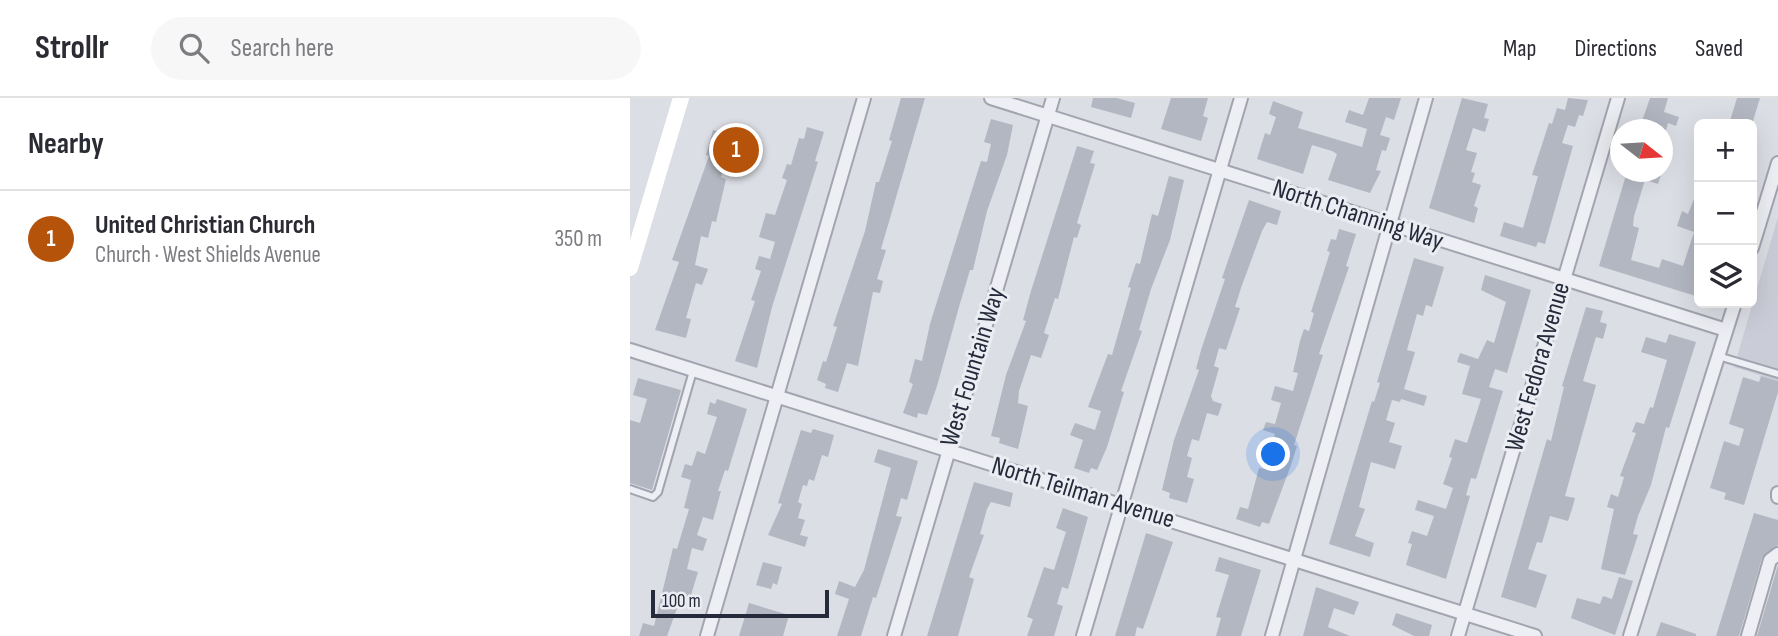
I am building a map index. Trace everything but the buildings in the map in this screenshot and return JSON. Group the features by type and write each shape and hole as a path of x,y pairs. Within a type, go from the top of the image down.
{"main road":[{"path":"630,268 681,98"}],"street":[{"path":"707,636 864,98"},
{"name":"North Channing Way","path":"991,98 1726,330"},
{"name":"West Fountain Way","path":"894,636 1053,98"},
{"path":"1083,636 1241,98"},
{"path":"1272,636 1387,225 1426,98"},
{"name":"West Fedora Avenue","path":"1458,636 1618,98"},
{"path":"1753,245 1778,163"},
{"path":"1630,636 1733,308"},
{"name":"North Teilman Avenue","path":"630,350 778,394 948,451 1535,636"},
{"path":"1748,636 1770,560 1778,554"}],"lane":[{"path":"1718,356 1778,374"},
{"path":"630,489 653,497 658,492 694,369"}],"shaded area":[{"path":"1778,217 1778,381 1734,367 1751,308 1757,308 1757,289"}],"place":[{"name":"United Christian Church","path":"736,150"}]}
